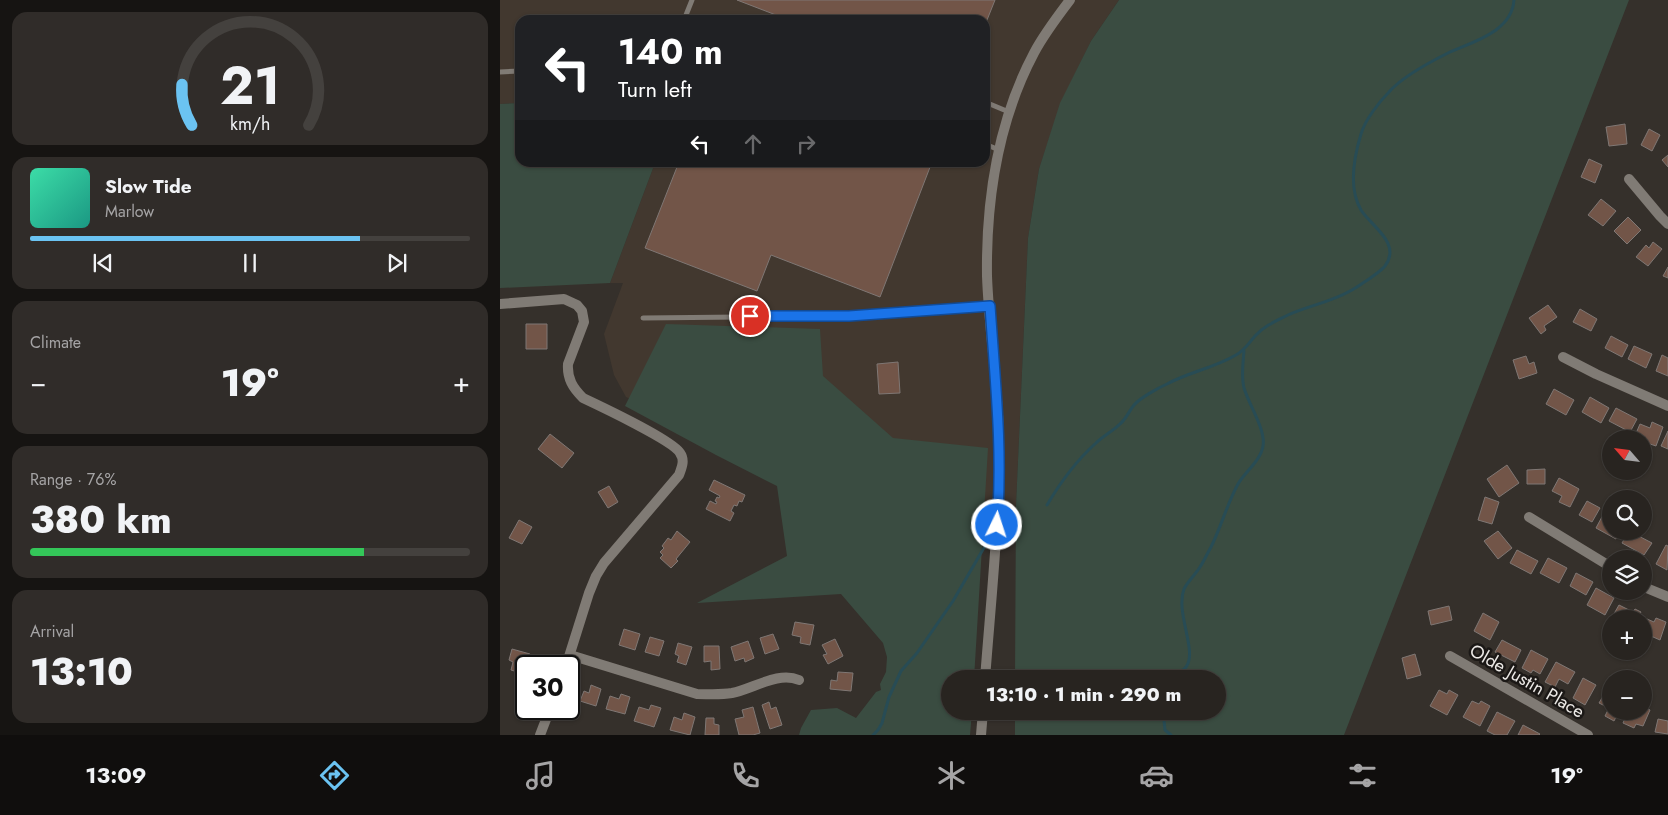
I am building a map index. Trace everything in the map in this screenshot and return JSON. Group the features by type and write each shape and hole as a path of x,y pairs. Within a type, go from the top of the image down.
{"street":[{"path":"986,670 999,506 999,423 988,276 988,225 991,196 999,150 1010,112 1033,54 1070,0"},
{"path":"1628,178 1668,224"},
{"path":"500,304 564,299 577,305 582,311 584,322 568,364 570,380 575,390 583,398 662,438 677,448 683,460 679,475 615,548 600,569 589,593 570,655"},
{"path":"1563,357 1668,406"},
{"path":"1529,517 1602,562"},
{"path":"1652,590 1668,597"},
{"name":"Olde Justin Place","path":"1450,656 1588,735"},
{"path":"580,658 697,694 732,692 787,677 799,680"},
{"path":"540,735 546,720"},
{"path":"981,735 982,720"}],"lane":[{"path":"686,15 692,0"},
{"path":"500,72 515,71"},
{"path":"990,104 1010,112"},
{"path":"990,146 999,150"},
{"path":"642,318 849,316 990,306"}],"shaded area":[{"path":"500,0 1119,0 1091,41 1061,103 1039,169 1028,238 1016,505 950,569 724,443 626,397 614,375 604,334 623,283 610,283 654,167 990,167 990,15 515,15 515,103 500,104"}],"green space":[{"path":"1119,0 1629,0 1344,735 1015,735 1015,720 1226,720 1226,670 1015,670 1016,505 1028,238 1039,169 1060,103 1091,41"},
{"path":"515,103 515,167 654,167 610,283 500,288 500,104"},
{"path":"666,324 820,329 823,376 893,438 988,448 975,670 941,670 941,720 971,720 970,735 799,735 811,710 837,708 856,718 876,692 881,690 880,684 886,672 887,657 883,643 841,594 697,603 787,556 777,486 625,406"}],"building":[{"path":"737,0 995,0 989,15 776,15"},
{"path":"1625,124 1627,144 1609,146 1606,127"},
{"path":"1649,129 1660,135 1652,151 1641,145"},
{"path":"1668,155 1668,167 1662,160"},
{"path":"1589,159 1602,165 1595,183 1581,177"},
{"path":"677,167 930,167 880,297 771,255 757,291 645,248"},
{"path":"1601,199 1616,211 1603,226 1588,215"},
{"path":"1628,217 1641,230 1627,244 1614,231"},
{"path":"1653,242 1662,249 1648,266 1636,257 1646,245 1649,248"},
{"path":"1668,267 1668,278 1663,276"},
{"path":"1548,305 1557,317 1544,326 1546,330 1541,334 1529,318"},
{"path":"1580,309 1597,319 1591,331 1573,322"},
{"path":"526,324 547,324 547,349 526,349"},
{"path":"1611,336 1628,345 1622,357 1605,348"},
{"path":"1634,346 1652,354 1646,368 1628,359"},
{"path":"1662,355 1668,358 1668,376 1656,371"},
{"path":"1526,356 1529,364 1534,362 1537,373 1519,379 1513,360"},
{"path":"898,362 900,393 879,394 877,364"},
{"path":"1554,389 1574,400 1566,415 1546,404"},
{"path":"1590,397 1609,408 1601,423 1582,412"},
{"path":"1616,408 1637,419 1631,430 1626,430 1609,421"},
{"path":"1652,422 1663,427 1656,446 1652,445 1652,430 1637,430 1640,424 1650,428"},
{"path":"1668,431 1668,449 1661,446"},
{"path":"550,434 574,453 562,468 538,449"},
{"path":"1507,465 1519,483 1499,497 1487,479"},
{"path":"1545,469 1545,484 1527,484 1527,470"},
{"path":"1559,478 1579,489 1570,507 1559,502 1562,496 1552,491"},
{"path":"714,480 745,495 742,502 739,501 737,506 734,505 731,511 734,513 730,521 706,509 710,501 716,504 717,497 719,498 720,496 709,490"},
{"path":"609,486 618,502 608,508 598,492"},
{"path":"1485,497 1499,502 1492,524 1478,520"},
{"path":"1587,501 1600,508 1592,522 1579,515"},
{"path":"1602,517 1602,531 1596,528"},
{"path":"519,520 532,527 522,544 509,538"},
{"path":"677,531 690,542 676,559 678,561 671,568 660,558 663,555 660,552 668,538 671,540"},
{"path":"1498,531 1512,548 1498,559 1484,541"},
{"path":"1624,540 1646,540 1652,543 1647,550 1635,550 1622,543"},
{"path":"1666,545 1668,546 1667,570 1656,564"},
{"path":"1517,550 1538,561 1531,574 1510,563"},
{"path":"1548,558 1567,568 1559,583 1540,573"},
{"path":"1576,573 1593,582 1586,595 1570,586"},
{"path":"1596,588 1602,591 1602,600 1613,600 1608,610 1602,610 1602,613 1587,605"},
{"path":"1619,605 1629,610 1616,610"},
{"path":"1449,606 1452,620 1431,625 1428,611"},
{"path":"1483,613 1499,622 1490,640 1474,631"},
{"path":"1656,618 1666,622 1660,640 1652,636 1652,621 1654,622"},
{"path":"795,622 814,625 810,645 800,643 801,637 792,635"},
{"path":"624,629 640,634 635,650 619,645"},
{"path":"773,634 779,649 765,654 760,638"},
{"path":"650,637 664,641 659,656 645,652"},
{"path":"835,639 843,656 828,664 823,655 827,654 822,645"},
{"path":"1502,640 1521,650 1515,662 1495,652"},
{"path":"748,641 754,658 745,662 744,658 735,661 731,647"},
{"path":"678,643 692,647 686,665 677,662 679,656 675,654"},
{"path":"704,646 719,646 720,669 711,670 711,661 704,662"},
{"path":"512,649 530,654 515,655 515,671 511,670 513,662 509,660"},
{"path":"1531,650 1548,659 1540,674 1533,670 1531,673 1522,668"},
{"path":"1415,654 1421,675 1407,679 1402,658"},
{"path":"1556,662 1575,672 1568,684 1559,679 1555,687 1545,682"},
{"path":"838,672 853,673 851,691 830,689 831,680 837,681"},
{"path":"1583,678 1596,685 1585,705 1573,698"},
{"path":"591,685 601,689 596,706 580,701 584,691 589,693"},
{"path":"1439,690 1447,694 1449,690 1458,695 1447,715 1430,706"},
{"path":"621,694 630,697 625,714 606,709 610,696 619,699"},
{"path":"1472,701 1479,704 1481,701 1490,706 1480,726 1463,717"},
{"path":"769,702 771,709 776,707 782,725 770,729 762,705"},
{"path":"651,705 661,708 654,727 634,721 639,707 649,710"},
{"path":"753,707 760,733 739,735 735,719 744,717 742,710"},
{"path":"1497,712 1515,721 1507,735 1495,735 1487,731"},
{"path":"684,713 695,717 690,735 670,730 674,717 682,720"},
{"path":"706,718 714,718 714,724 719,725 719,735 705,735"},
{"path":"1658,719 1668,721 1668,734 1655,732"},
{"path":"1624,720 1646,720 1643,726 1636,724 1634,728 1623,723"},
{"path":"1523,725 1540,734 1518,735"}],"waterway":[{"path":"1047,505 1063,480 1082,457 1099,440 1122,422 1140,399 1175,380 1236,355 1270,324 1288,315 1343,295 1366,281 1385,266 1389,258 1388,242 1361,210 1353,182 1354,162 1363,129 1373,112 1395,86 1425,65 1479,40 1499,28 1512,11 1514,0"},
{"path":"1183,670 1189,660 1182,609 1184,589 1203,562 1215,539 1238,484 1256,461 1263,446 1260,425 1244,388 1242,370 1244,351"},
{"path":"873,735 882,723 889,697 901,671 917,653 953,601 985,546"},
{"path":"1164,720 1165,730 1171,735"}],"route":[{"path":"750,316 849,316 990,306 999,423 999,506 997,525"}]}
